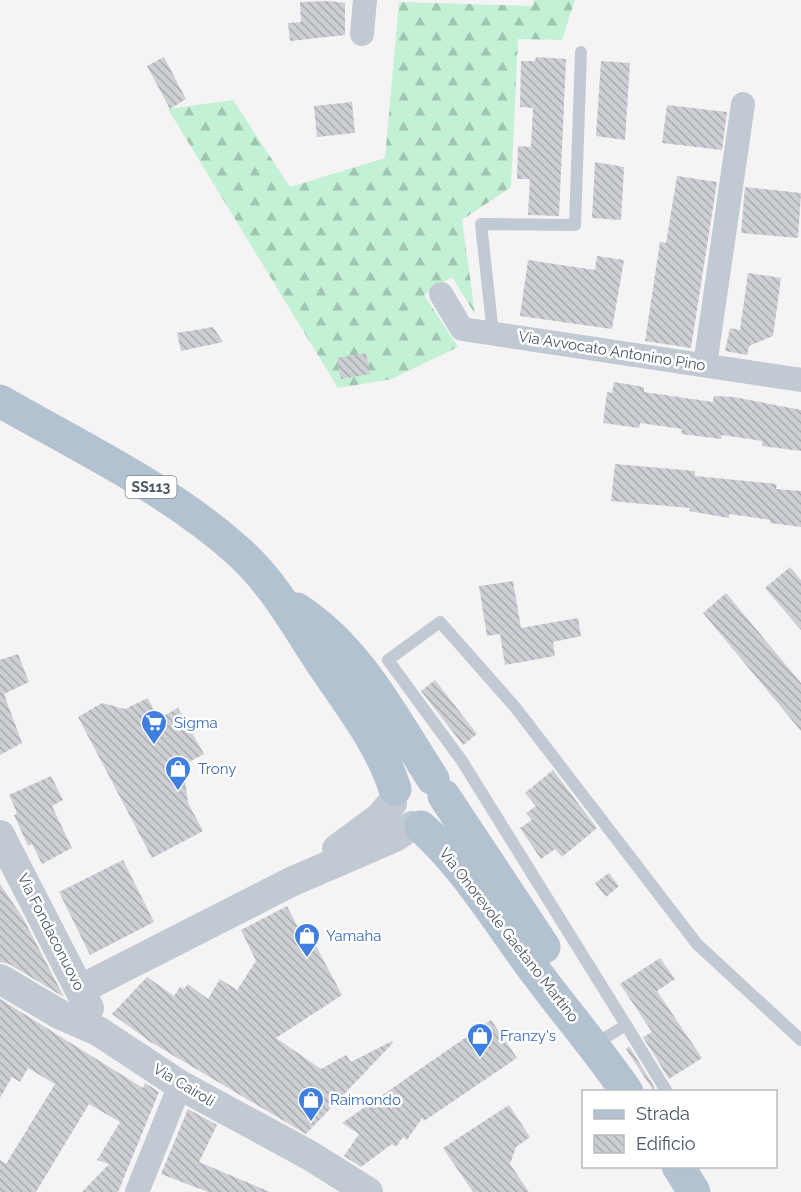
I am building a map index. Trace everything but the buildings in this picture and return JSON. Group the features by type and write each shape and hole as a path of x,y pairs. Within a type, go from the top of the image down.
{"main road":[{"name":"Via Onorevole Gaetano Martino","path":"0,401 158,492 238,551 282,599 304,638 370,736 390,772 405,811 440,844 474,885 538,976 595,1044"},
{"name":"Via Onorevole Gaetano Martino","path":"282,599 314,620 336,640 373,686 542,943 595,1044 626,1090"},
{"path":"423,775 439,788 441,815 431,824 405,811 400,782 411,776 423,775"},
{"path":"679,1168 694,1192"}],"street":[{"path":"362,34 365,0"},
{"path":"705,365 743,104"},
{"name":"Via Avvocato Antonino Pino","path":"441,294 462,329 801,380"},
{"path":"81,989 291,882 379,818 405,811"},
{"name":"Via Fondaconuovo","path":"0,835 81,989 98,1030"},
{"name":"Via Cairoli","path":"0,979 61,1015 98,1030 180,1085 309,1155 368,1192"},
{"path":"137,1192 180,1085"}],"lane":[{"path":"493,334 481,224 575,225 581,52"},
{"path":"666,1090 462,761 388,660 440,622 515,707 697,944 801,1040"},
{"path":"595,1044 626,1025"}],"green space":[{"path":"534,0 575,0 562,40 518,39 511,187 462,220 475,314 452,277 424,295 458,347 392,379 338,388 168,109 233,100 290,187 385,158 399,2 533,6"}],"place":[{"name":"Sigma","path":"154,746"},
{"name":"Trony","path":"178,792"},
{"name":"Yamaha","path":"307,959"},
{"name":"Franzy's","path":"480,1059"},
{"name":"Raimondo","path":"311,1123"}]}
